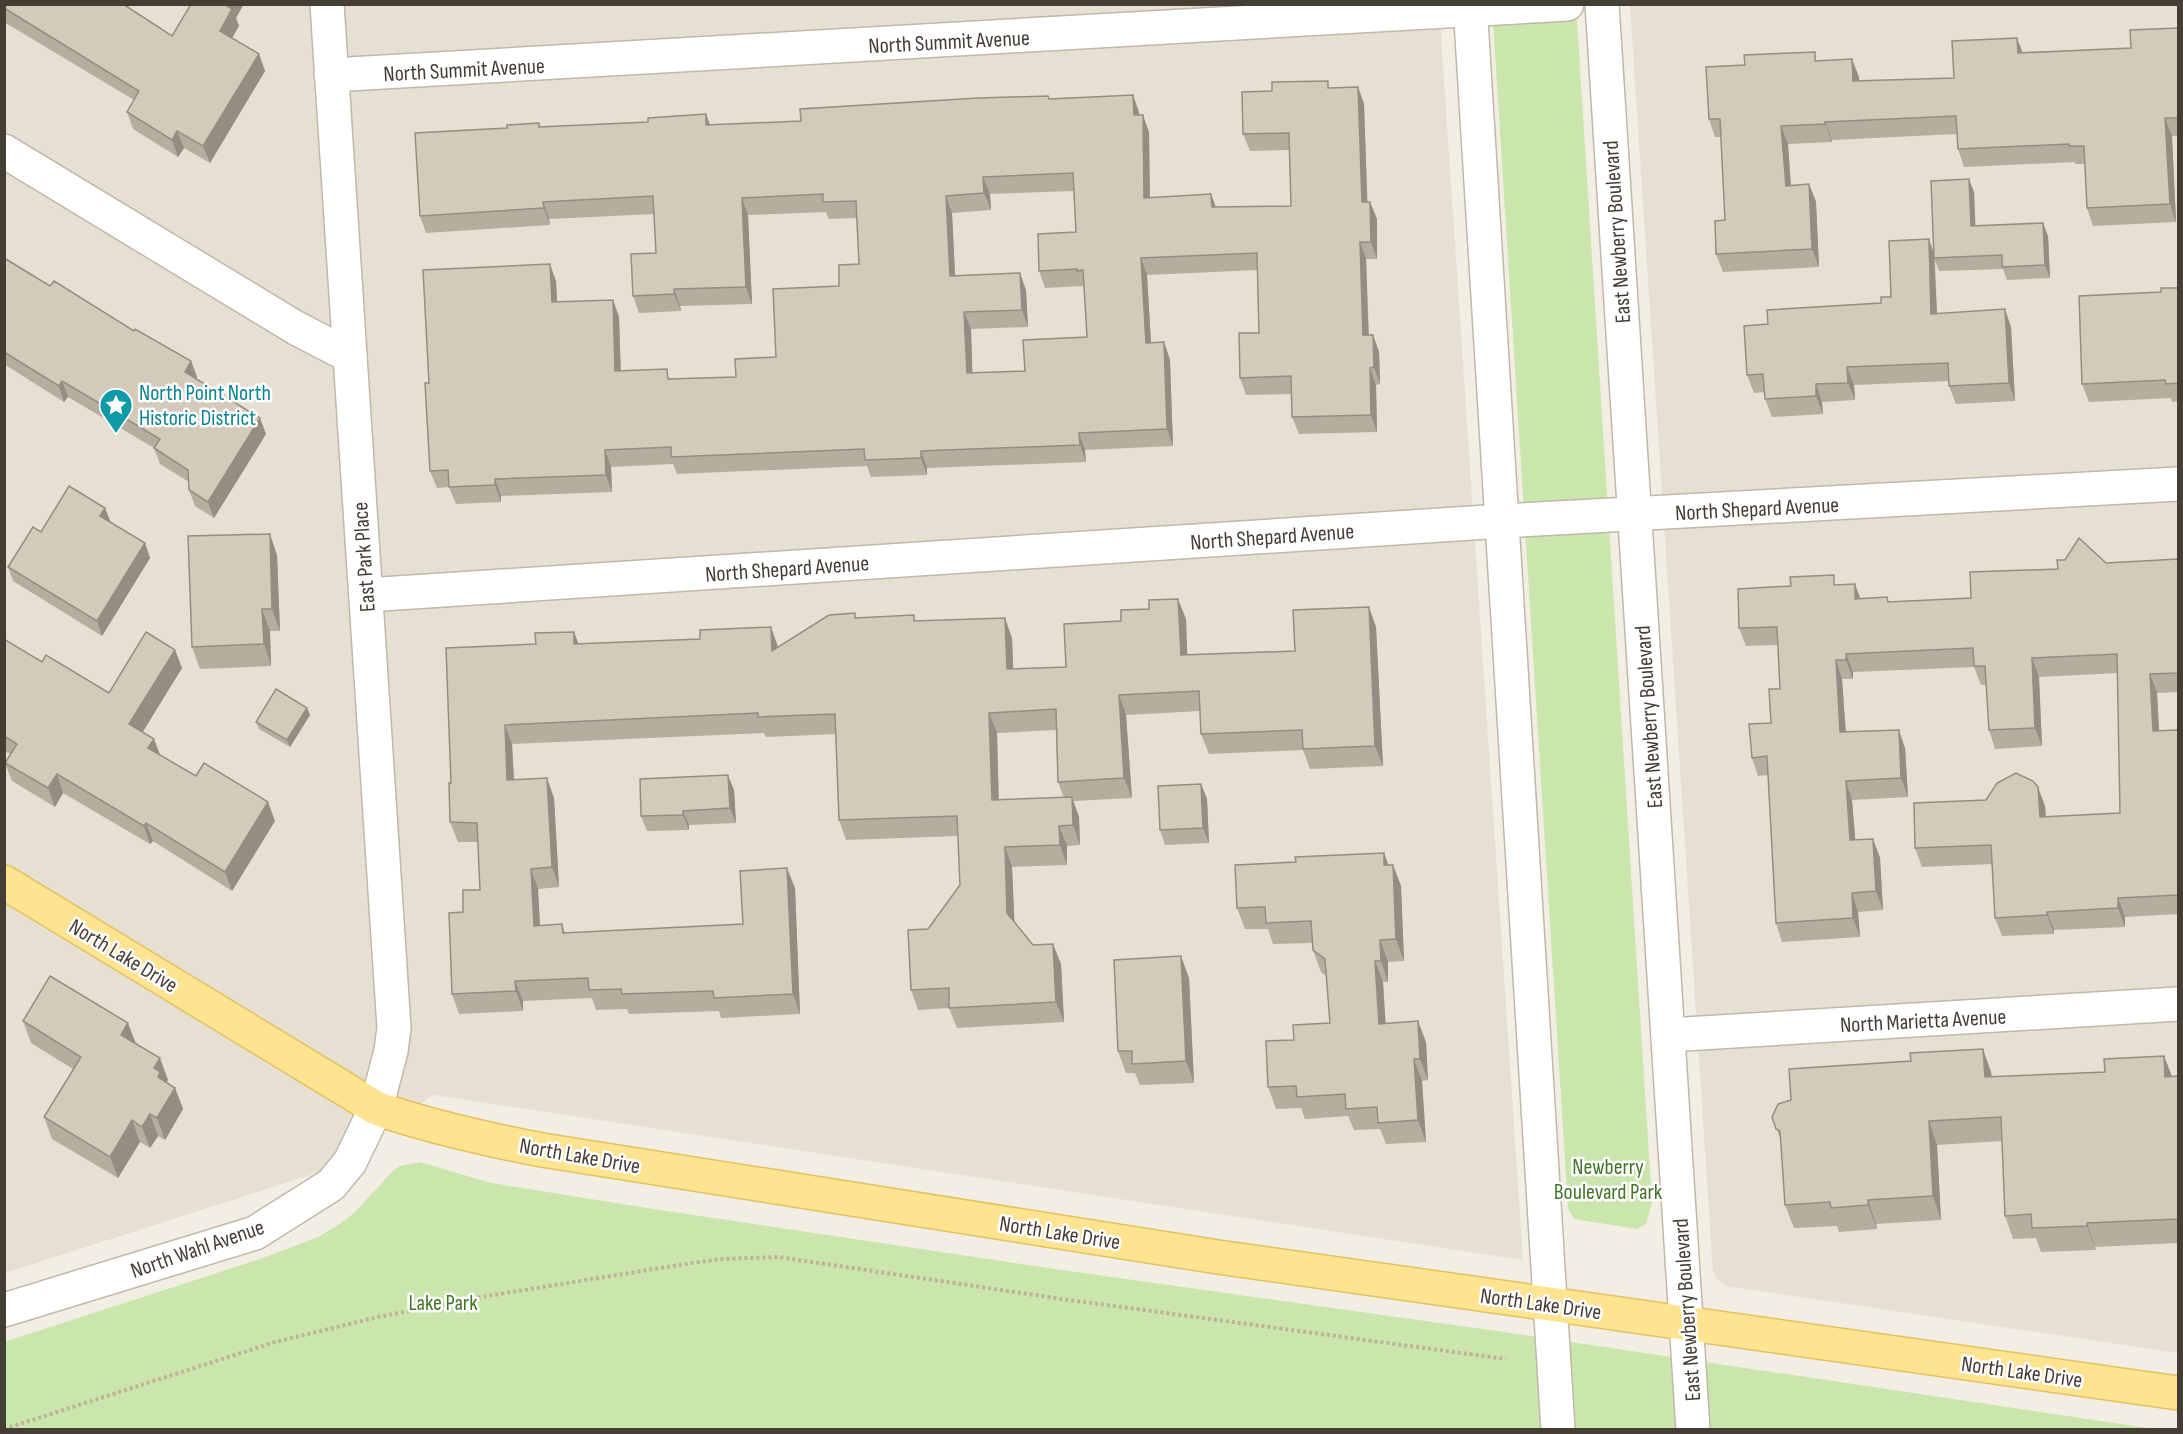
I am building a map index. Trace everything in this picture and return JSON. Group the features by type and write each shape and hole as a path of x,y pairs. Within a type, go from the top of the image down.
{"main road":[{"name":"North Lake Drive","path":"4,882 376,1108 453,1132 542,1150 1218,1257 2178,1393"}],"street":[{"name":"East Park Place","path":"327,4 394,1028 392,1051 376,1108"},
{"name":"North Summit Avenue","path":"331,75 1471,7 1567,4"},
{"name":"East Newberry Boulevard","path":"1602,4 1693,1430"},
{"path":"1471,7 1558,1430"},
{"path":"4,151 296,328 350,356"},
{"name":"North Shepard Avenue","path":"366,595 1502,522 2178,484"},
{"name":"North Marietta Avenue","path":"1668,1035 2178,1004"},
{"name":"North Wahl Avenue","path":"4,1310 255,1233 331,1185 350,1162 376,1108"}],"path":[{"path":"4,1429 275,1342 367,1320 487,1296 679,1265 747,1257 778,1257 1062,1299 1506,1359"}],"shaded area":[{"path":"5,5 1439,5 1523,1260 433,1095 326,1170 5,1273"},
{"path":"1630,5 2178,5 2178,1353 1726,1286 1716,1278 1713,1272"}],"green space":[{"name":"Newberry Boulevard Park","path":"1492,5 1576,5 1652,1203 1646,1224 1637,1229 1574,1219 1568,1208"},
{"name":"Lake Park","path":"420,1162 491,1183 660,1210 2155,1429 5,1430 4,1342 260,1259 318,1237 355,1212 393,1171 400,1166"}],"building":[{"path":"4,4 123,4 172,36 191,4 228,4 227,6 232,9 220,31 259,54 203,146 177,131 172,140 127,112 139,91 4,8"},
{"path":"2178,28 2178,118 2165,118 2170,204 2087,208 2084,146 2069,146 2069,144 1958,149 1956,116 1781,126 1786,186 1809,184 1812,249 1716,254 1715,221 1725,220 1720,119 1709,119 1706,67 1745,65 1744,55 1815,52 1815,61 1852,59 1853,81 1954,78 1952,41 2017,38 2018,53 2131,48 2130,30"},
{"path":"1328,81 1328,88 1358,87 1362,202 1370,202 1371,242 1360,242 1363,335 1373,335 1374,367 1370,368 1371,415 1292,417 1291,376 1240,378 1239,333 1259,333 1257,253 1141,258 1146,343 1164,342 1167,429 1079,433 1080,445 921,451 921,458 865,460 864,449 671,457 671,447 605,450 606,475 495,479 495,485 449,487 448,470 430,471 425,383 429,383 423,270 550,264 552,302 613,300 615,371 667,369 668,379 736,377 735,359 776,357 773,289 839,286 839,265 859,264 856,201 823,202 823,194 742,198 746,287 674,289 674,294 633,296 631,254 656,253 653,196 543,202 544,208 420,216 415,133 507,128 507,125 539,123 539,127 648,122 648,118 706,114 706,125 801,121 800,109 978,98 1048,96 1049,99 1133,95 1134,115 1143,115 1144,198 1211,194 1212,207 1291,206 1289,133 1243,134 1242,92 1272,91 1272,82","holes":["1073,173 1076,232 1038,234 1039,271 1083,270 1087,337 1023,340 1025,371 967,373 964,312 1022,310 1020,273 950,276 946,196 984,193 983,177"]},
{"path":"1969,179 1971,226 2043,223 2045,265 2002,267 2002,255 1934,258 1931,181"},
{"path":"1929,239 1931,314 2005,309 2009,383 1949,386 1948,363 1847,367 1848,383 1816,384 1816,396 1765,399 1763,374 1747,375 1744,326 1768,324 1767,310 1881,303 1881,297 1891,297 1889,241"},
{"path":"4,258 50,286 54,281 134,331 135,329 191,361 185,372 260,418 208,502 189,490 188,470 154,448 160,439 62,381 59,386 4,352"},
{"path":"2161,288 2178,288 2178,383 2166,384 2165,380 2082,384 2079,296 2161,292"},
{"path":"69,486 105,508 100,516 145,543 97,621 8,567 33,527 41,532"},
{"path":"270,534 272,609 262,609 264,644 192,647 188,536"},
{"path":"2079,538 2106,563 2178,559 2178,673 2150,674 2153,731 2178,730 2178,895 2118,898 2118,908 1995,918 1991,845 1915,848 1914,803 1986,800 1997,783 2016,773 2033,781 2038,787 2040,817 2120,813 2117,654 2032,658 2035,728 1989,730 1985,666 1974,666 1973,648 1846,654 1846,660 1836,660 1840,732 1899,730 1901,778 1846,781 1850,840 1873,839 1876,891 1852,893 1853,918 1776,923 1767,756 1752,758 1749,724 1771,723 1769,689 1780,689 1777,627 1739,628 1738,589 1791,586 1790,577 1834,575 1834,585 1855,584 1855,599 1887,597 1888,602 1971,598 1970,572 2058,569 2057,560 2065,560"},
{"path":"1178,599 1181,655 1295,651 1293,610 1369,607 1375,746 1303,749 1302,730 1201,734 1199,691 1119,695 1124,778 1058,782 1056,709 989,713 992,800 1072,797 1073,825 1059,826 1060,845 1005,847 1007,913 1033,945 1053,944 1056,1002 949,1008 949,988 911,990 908,930 928,929 960,885 957,816 839,820 835,714 758,717 758,713 505,725 507,780 547,778 552,867 531,869 534,926 562,924 563,933 743,924 740,871 787,868 793,994 714,998 713,991 622,994 621,989 589,990 588,978 515,981 516,991 452,994 449,913 463,912 463,890 480,890 477,823 450,822 449,783 451,783 446,648 536,644 535,633 574,632 574,644 700,639 700,630 771,627 772,651 829,615 855,613 855,618 914,615 914,621 1005,618 1007,669 1066,667 1064,624 1121,621 1121,610 1149,609 1149,600"},
{"path":"146,632 175,650 129,724 154,739 148,748 196,776 204,763 268,802 225,872 146,823 144,826 57,774 48,788 5,763 17,744 4,736 4,639 42,662 46,655 109,693"},
{"path":"276,689 307,708 287,740 256,722"},
{"path":"728,775 730,808 683,811 683,815 641,816 640,779"},
{"path":"1201,784 1203,828 1160,830 1158,786"},
{"path":"1384,853 1384,865 1393,865 1396,939 1380,940 1381,961 1375,961 1379,1024 1418,1021 1420,1059 1414,1059 1418,1120 1378,1123 1377,1107 1346,1109 1345,1094 1297,1097 1296,1086 1268,1087 1266,1041 1294,1040 1293,1025 1330,1023 1325,959 1313,950 1311,921 1266,923 1265,907 1237,908 1235,865 1296,862 1295,857"},
{"path":"1181,956 1186,1061 1132,1064 1132,1051 1118,1051 1114,960"},
{"path":"50,976 128,1023 121,1035 160,1058 154,1068 160,1072 158,1077 175,1088 157,1118 150,1114 142,1127 132,1120 110,1157 44,1117 81,1057 23,1021"},
{"path":"1983,1049 1985,1077 2105,1072 2104,1059 2164,1056 2165,1077 2178,1076 2178,1219 2032,1228 2031,1214 2005,1216 2001,1117 1929,1121 1933,1196 1868,1200 1868,1205 1831,1208 1830,1202 1785,1205 1780,1131 1776,1129 1772,1117 1778,1104 1791,1100 1789,1069 1911,1061 1910,1053"}],"place":[{"name":"North Point North Historic District","path":"116,434"}]}
